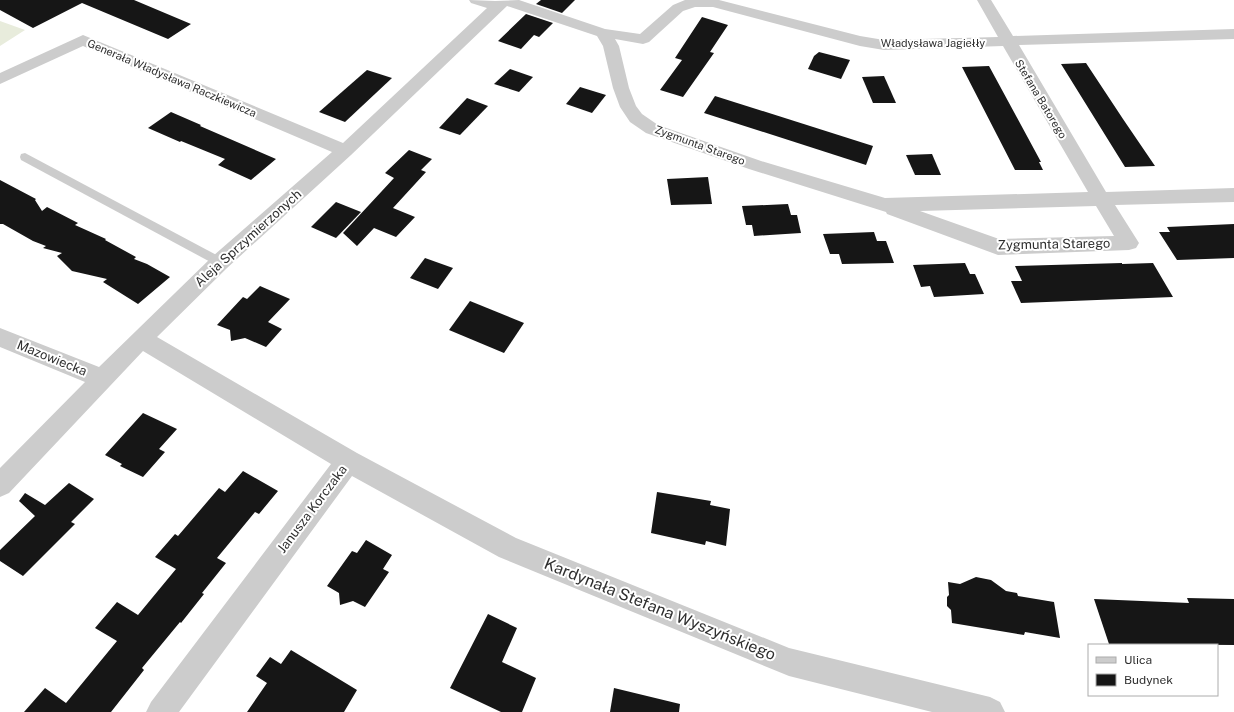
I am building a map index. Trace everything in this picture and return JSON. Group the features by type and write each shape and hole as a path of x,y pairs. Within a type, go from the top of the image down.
{"street":[{"path":"476,0 502,2 602,33"},
{"name":"Stefana Batorego","path":"984,0 1100,197"},
{"name":"Aleja Sprzymierzonych","path":"0,485 141,339 220,262 345,151 502,2"},
{"name":"Władysława Jagiełły","path":"602,33 643,39 678,8 693,2 713,3 860,41 884,45 1234,34"},
{"name":"Zygmunta Starego","path":"602,33 611,46 621,88 628,107 636,118 652,129 756,165 884,205 998,247 1129,243 1100,197"},
{"name":"Generała Władysława Raczkiewicza","path":"0,79 83,40 345,151"},
{"name":"Zygmunta Starego","path":"884,205 1100,197 1234,194"},
{"name":"Mazowiecka","path":"0,337 103,379"},
{"name":"Janusza Korczaka","path":"141,339 348,461 161,712"},
{"name":"Kardynała Stefana Wyszyńskiego","path":"348,461 508,548 789,662 990,712"}],"lane":[{"path":"24,157 220,262"}],"green space":[{"path":"0,21 25,30 0,46"}],"building":[{"path":"0,0 134,0 191,24 168,39 82,3 33,28 0,10"},
{"path":"541,0 575,0 562,13 536,4"},
{"path":"526,14 553,23 539,37 534,35 521,49 498,41"},
{"path":"702,17 728,25 710,52 714,53 683,97 660,90 682,60 675,58"},
{"path":"819,52 850,60 841,79 808,69 814,56"},
{"path":"1086,63 1155,166 1125,167 1061,64"},
{"path":"989,66 1041,162 1039,162 1043,170 1015,170 962,67"},
{"path":"510,69 533,77 519,92 494,84"},
{"path":"367,70 392,78 345,122 319,112"},
{"path":"884,76 896,103 873,103 862,77"},
{"path":"580,87 606,95 592,113 566,104"},
{"path":"715,96 873,146 866,165 704,113"},
{"path":"467,98 488,106 460,135 439,128"},
{"path":"171,112 276,159 251,180 218,165 225,159 148,128"},
{"path":"409,150 432,159 421,170 426,172 393,208 415,217 396,237 374,228 357,246 343,233 394,178 385,173"},
{"path":"932,154 941,175 915,175 906,155"},
{"path":"708,177 712,204 671,205 667,179"},
{"path":"0,180 36,199 35,200 42,211 47,207 78,223 75,225 106,239 105,240 136,257 134,259 147,264 170,277 138,304 103,282 107,279 72,271 57,256 62,253 43,248 46,246 33,241 3,224 0,224"},
{"path":"336,202 361,212 336,238 311,227"},
{"path":"788,204 791,215 797,215 801,233 754,236 752,225 746,225 742,206"},
{"path":"1234,224 1234,258 1177,260 1159,232 1170,232 1167,227"},
{"path":"874,232 877,241 886,241 894,263 842,264 839,254 830,254 823,234"},
{"path":"425,258 453,268 438,289 410,278"},
{"path":"965,263 970,274 975,274 984,294 934,297 930,286 921,287 913,265"},
{"path":"1153,263 1173,297 1021,303 1011,281 1022,281 1015,266"},
{"path":"260,286 290,299 268,322 282,329 266,347 245,338 231,341 230,330 217,325 243,297 247,299"},
{"path":"470,301 524,323 504,353 449,330"},
{"path":"143,413 177,429 159,449 165,452 143,477 120,466 122,464 105,455"},
{"path":"243,471 278,491 259,514 255,512 217,558 226,563 181,623 180,622 142,668 144,670 111,712 24,712 45,688 66,703 117,641 95,628 117,602 138,615 176,569 155,557 175,534 178,536 219,488 225,492"},
{"path":"69,483 94,499 71,522 75,524 23,576 0,561 0,550 35,516 19,501 25,493 45,505"},
{"path":"657,492 711,501 710,505 730,509 726,546 706,541 705,545 651,533"},
{"path":"366,540 392,555 383,569 389,572 365,607 353,601 340,605 339,593 327,586 352,551 357,553"},
{"path":"976,577 991,580 1006,591 1017,593 1018,596 1054,602 1060,638 1025,632 1024,635 952,623 951,610 947,606 947,597 949,595 948,582 960,584"},
{"path":"1187,598 1234,599 1234,645 1109,644 1094,599 1189,603"},
{"path":"488,614 517,628 502,662 536,678 522,712 501,712 450,688"},
{"path":"291,650 357,690 344,712 247,712 267,683 256,676 270,657 281,664"},
{"path":"614,688 680,704 679,712 610,712"}]}
